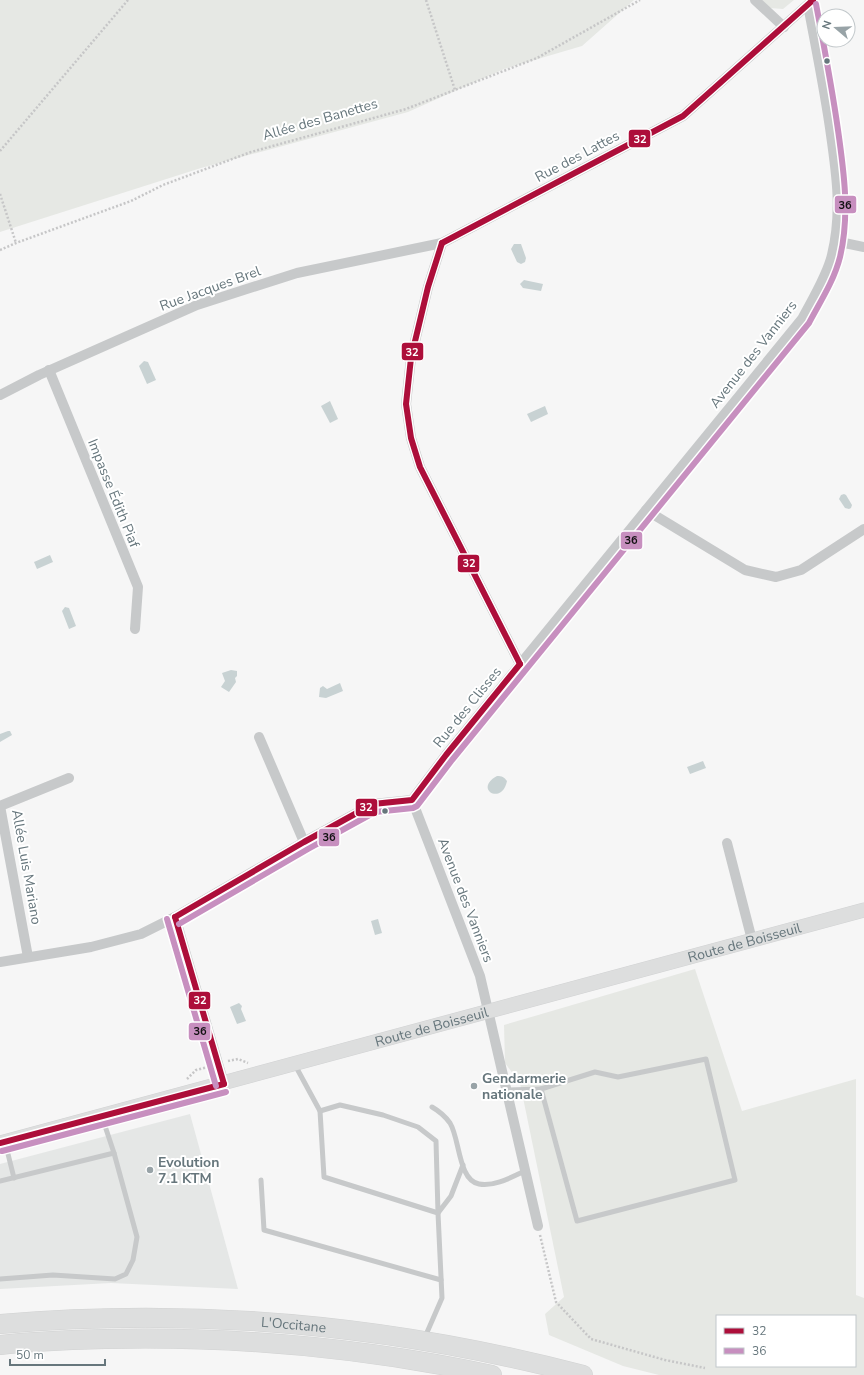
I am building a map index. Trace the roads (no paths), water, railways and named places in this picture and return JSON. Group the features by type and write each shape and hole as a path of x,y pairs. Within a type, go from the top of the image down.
{"highway":[{"name":"L'Occitane","path":"0,1324 128,1318 226,1319 334,1328 424,1340 510,1357 583,1375"},
{"name":"L'Occitane","path":"0,1344 73,1340 135,1339 231,1341 294,1345 350,1351 400,1358 492,1375"}],"main road":[{"name":"Route de Boisseuil","path":"3,1143 864,910"}],"street":[{"path":"755,0 784,26"},
{"name":"Rue des Lattes","path":"442,243 683,116 811,3"},
{"name":"Avenue des Vanniers","path":"520,664 802,318 819,287 832,257 835,241 838,220 838,180 811,3"},
{"path":"835,241 864,247"},
{"name":"Rue Jacques Brel","path":"0,395 49,370 197,304 297,273 442,243"},
{"name":"Rue des Clisses","path":"412,800 446,755 520,664 420,467 411,438 406,404 411,358 428,287 442,243"},
{"name":"Impasse Édith Piaf","path":"49,370 138,587 135,629"},
{"path":"646,510 745,570 776,577 801,570 864,529"},
{"path":"259,738 304,842"},
{"name":"Allée Luis Mariano","path":"28,957 0,806 69,778"},
{"path":"0,962 91,947 141,934 175,917 304,842 374,804 412,800"},
{"name":"Avenue des Vanniers","path":"412,800 480,976 538,1226"},
{"path":"727,843 752,940"},
{"path":"175,917 224,1084"}],"lane":[{"path":"507,1090 541,1089 595,1072 618,1077 706,1059 735,1180 577,1221 541,1089"},
{"path":"294,1064 320,1111 324,1177 438,1213"},
{"path":"320,1111 340,1105 382,1115 418,1126 436,1141 442,1298 424,1340"},
{"path":"432,1107 439,1111 450,1123 455,1136 465,1175 471,1181 479,1184 491,1183 506,1179 525,1171"},
{"path":"0,1279 53,1275 115,1279 126,1274 133,1260 137,1237 114,1153 102,1117"},
{"path":"3,1143 14,1178"},
{"path":"0,1181 114,1153"},
{"path":"438,1213 451,1196 463,1165"},
{"path":"261,1180 264,1230 441,1280"}],"place":[{"name":"Gendarmerie nationale","path":"474,1086"},
{"name":"Evolution 7.1 KTM","path":"150,1170"}]}
